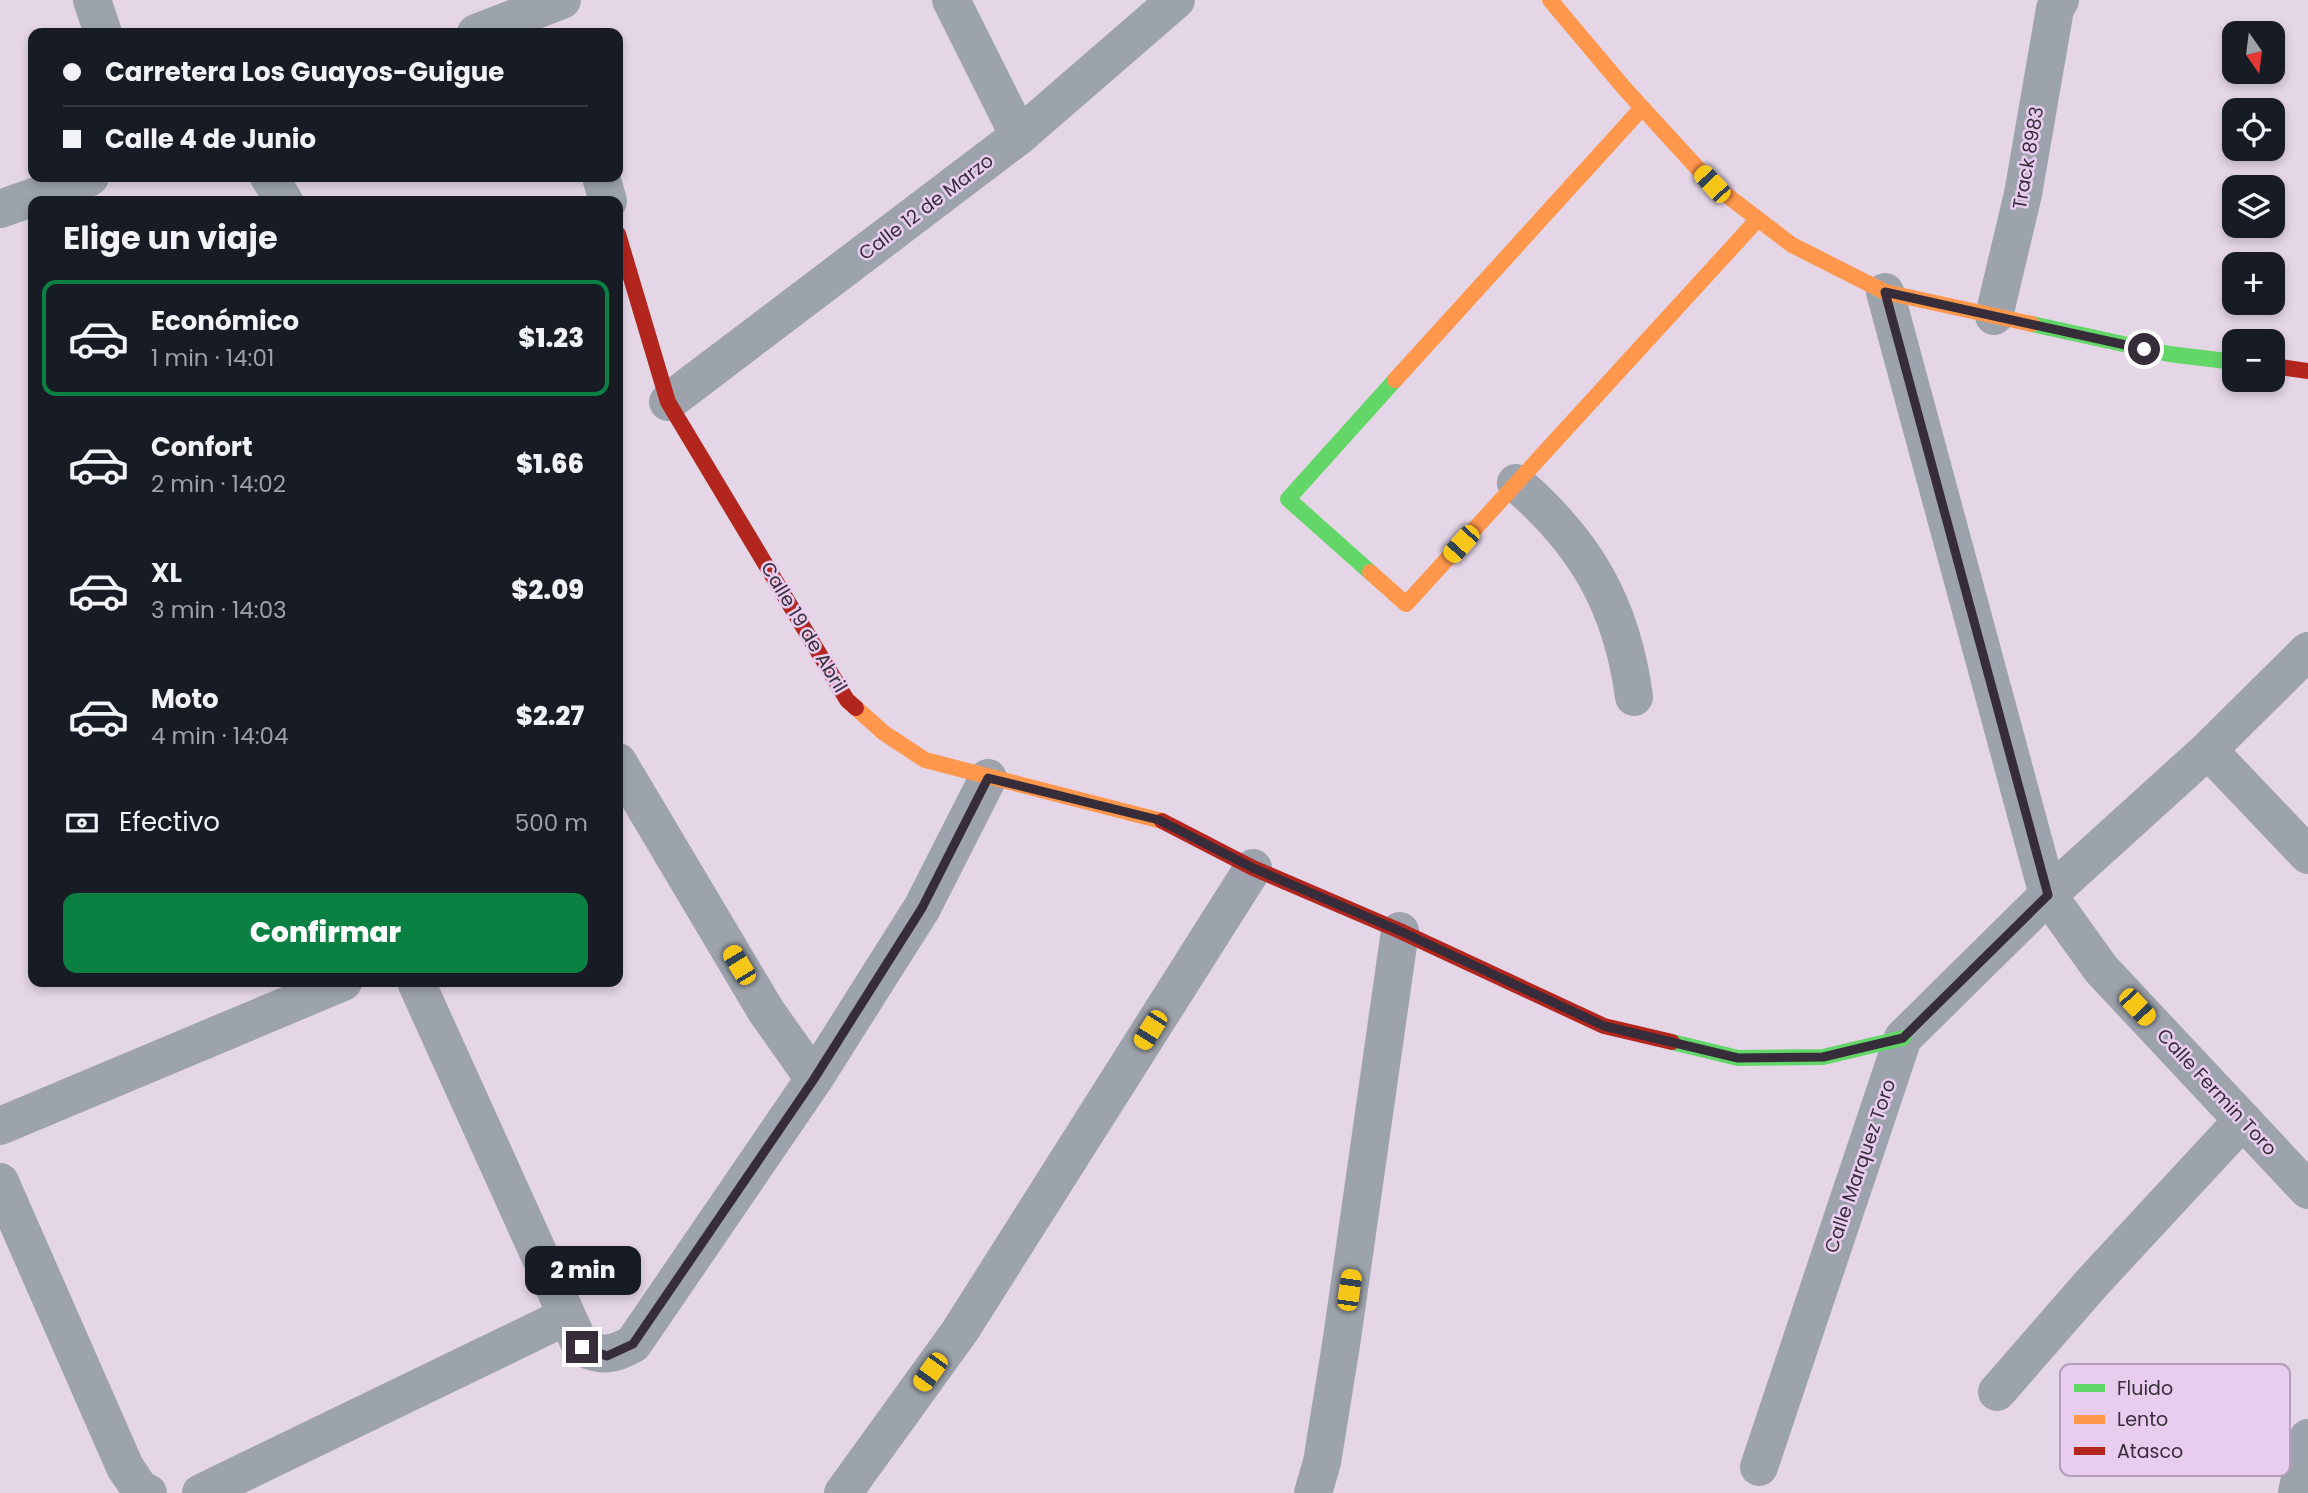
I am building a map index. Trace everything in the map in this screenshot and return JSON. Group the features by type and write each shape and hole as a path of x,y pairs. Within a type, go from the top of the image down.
{"street":[{"path":"92,0 101,28"},
{"path":"951,0 1019,136"},
{"name":"Calle 12 de Marzo","path":"668,402 1019,136 1176,0"},
{"path":"1550,0 1712,184 1792,246 1885,292 2169,354 2222,360"},
{"name":"Track 8983","path":"1994,316 2023,194 2055,9 2060,0"},
{"path":"493,28 554,10"},
{"path":"1642,107 1287,499 1406,604 1758,219"},
{"path":"46,196 70,189"},
{"path":"0,209 28,201"},
{"name":"Calle 19 de Abril","path":"623,251 668,402 847,699 884,733 925,760 1159,820 1253,868 1400,931 1604,1026 1738,1058 1823,1057 1903,1038"},
{"path":"1885,292 2048,895"},
{"path":"2285,368 2308,371"},
{"path":"1516,483 1544,508 1591,567 1620,629 1634,697"},
{"name":"Calle Marquez Toro","path":"1759,1467 1903,1038 2048,895 2208,750 2308,651"},
{"path":"2208,750 2308,855"},
{"path":"623,769 766,1011 814,1079"},
{"path":"418,987 582,1347 607,1356 633,1344 814,1079 922,908 988,778"},
{"path":"843,1493 960,1331 1253,868"},
{"name":"Calle Fermin Toro","path":"2048,895 2101,969 2308,1190"},
{"path":"1313,1493 1322,1462 1341,1345 1400,931"},
{"path":"0,1126 331,987"},
{"path":"1997,1392 2091,1284 2243,1120"},
{"path":"0,1182 125,1467 139,1488 148,1493"},
{"path":"201,1493 567,1315"},
{"path":"2297,1493 2308,1437"}],"traffic: fast":[{"path":"2032,324 2169,354 2222,360"},
{"path":"1370,572 1288,499 1395,380"},
{"path":"1672,1042 1738,1058 1823,1057 1903,1038"}],"traffic: slow":[{"path":"1550,0 1625,89 1712,184 1792,245 1885,292 2032,324"},
{"path":"1395,380 1642,108"},
{"path":"1370,572 1406,604 1758,219"},
{"path":"856,708 884,733 925,760 1162,821"}],"traffic: jam":[{"path":"623,251 668,402 847,700 856,708"},
{"path":"2285,368 2308,371"},
{"path":"1162,821 1253,868 1400,931 1604,1026 1672,1042"}],"route":[{"path":"582,1347 595,1354 607,1356 633,1344 814,1079 922,908 988,778 1159,820 1253,868 1400,931 1604,1026 1738,1058 1823,1057 1903,1038 1934,1011 2048,895 1885,292 2144,349"}]}
